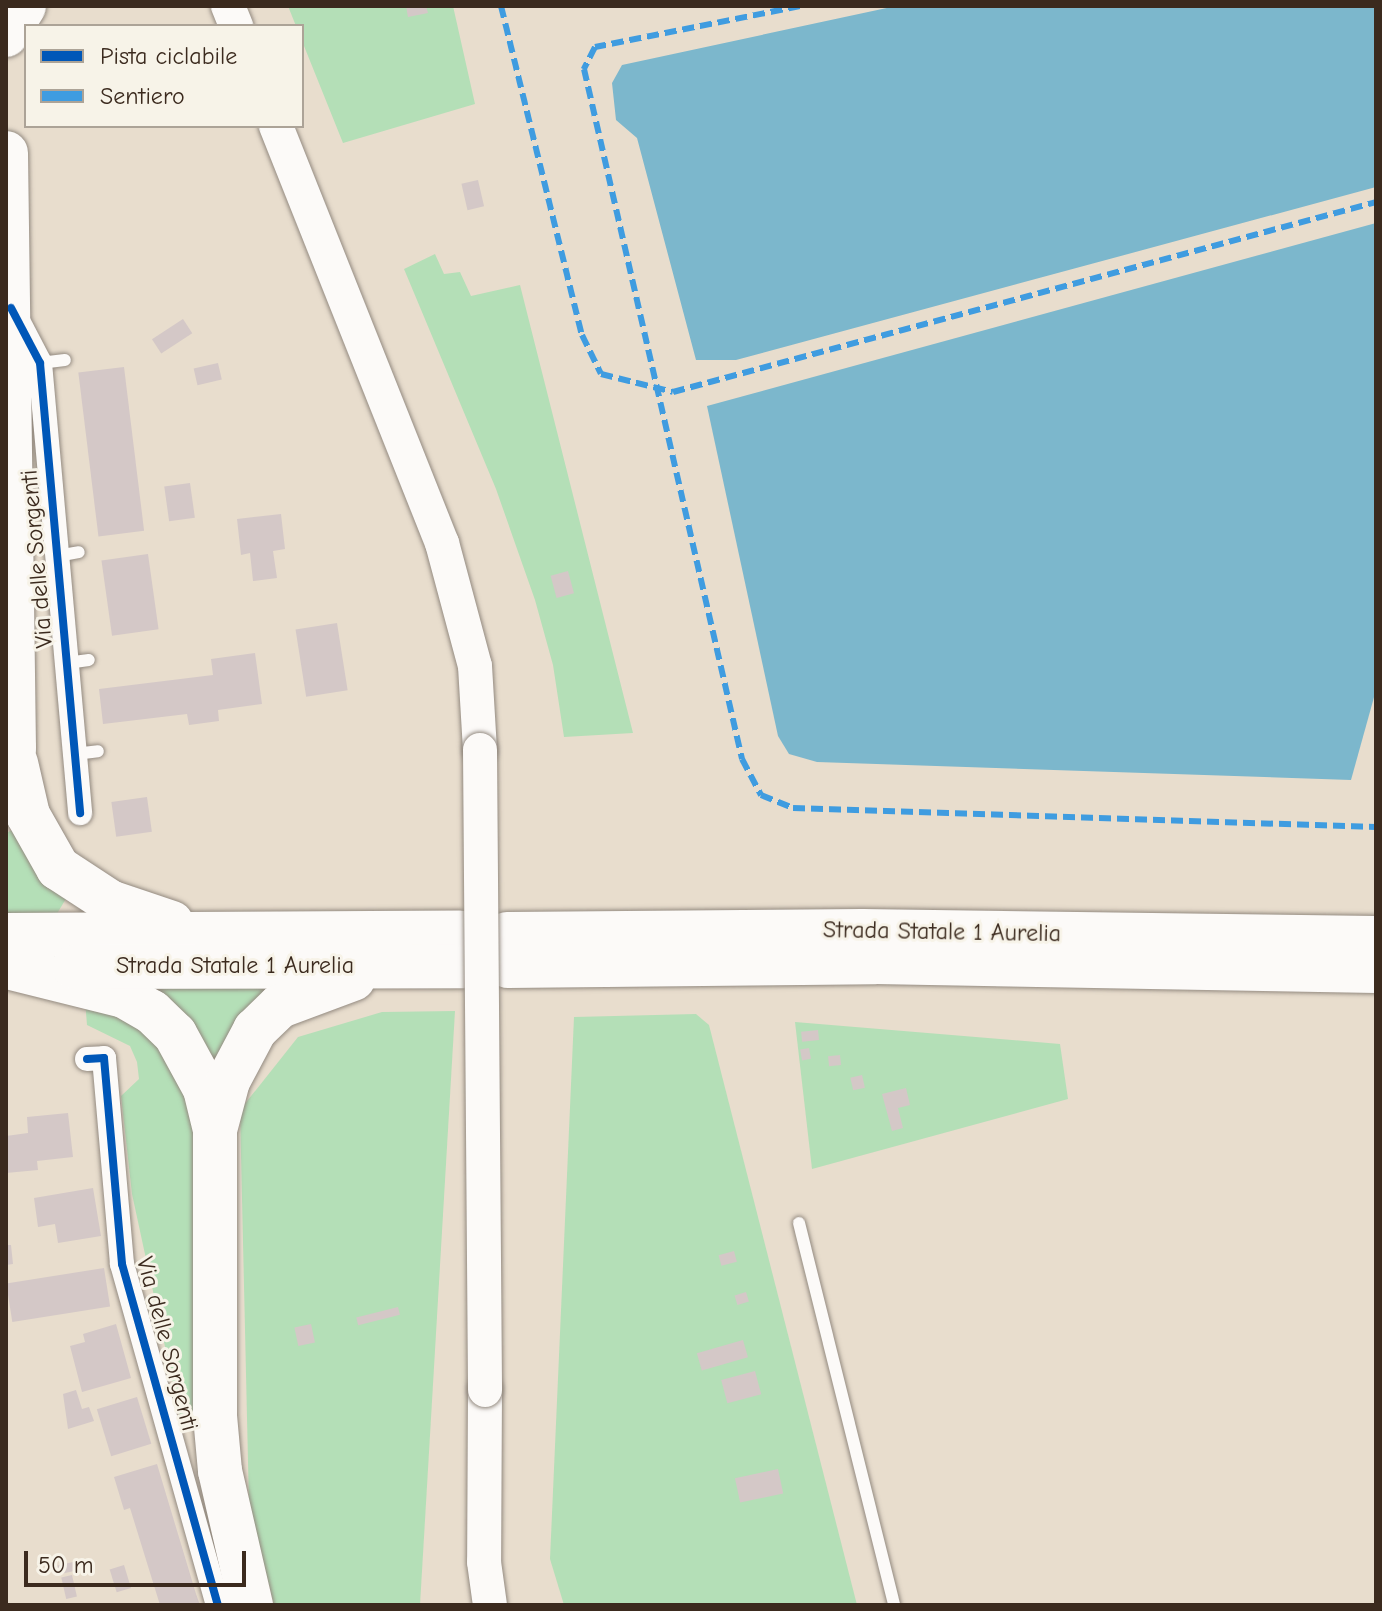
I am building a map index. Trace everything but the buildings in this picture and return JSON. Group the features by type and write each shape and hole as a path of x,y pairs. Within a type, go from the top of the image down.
{"highway":[{"path":"6,35 24,6"},
{"path":"6,153 11,308 14,748 6,800"},
{"path":"14,748 28,815 58,868 110,902 205,934"},
{"name":"Strada Statale 1 Aurelia","path":"1376,938 862,931 508,950 875,962 1376,971"},
{"name":"Strada Statale 1 Aurelia","path":"6,935 205,934 451,955"},
{"path":"251,1605 231,1535 215,1416 215,1130 239,1055 280,1006 338,982 451,955"},
{"name":"Strada Statale 1 Aurelia","path":"6,967 451,955"},
{"path":"6,967 124,996 152,1012 192,1059 215,1130"}],"main road":[{"path":"277,128 442,543 475,666 480,750 484,1562 490,1605"}],"street":[{"name":"Via delle Sorgenti","path":"11,308 40,363 68,554 87,753 80,813"},
{"name":"Via delle Sorgenti","path":"87,1059 104,1058 122,1264 218,1605"}],"lane":[{"path":"40,363 65,360"},
{"path":"799,1223 894,1605"}],"green space":[{"path":"288,6 453,6 475,104 343,143 304,46 304,24 295,24"},
{"path":"435,254 444,274 460,272 471,296 520,285 633,733 564,737 553,665 535,600 496,489 404,269"},
{"path":"12,830 67,897 55,917 6,917 6,833"},
{"path":"277,982 213,1064 157,994 159,988"},
{"path":"85,1000 147,1027 184,1066 200,1134 197,1427 183,1430 132,1194 121,1096 139,1079 137,1062 130,1046 87,1025"},
{"path":"455,1011 420,1605 274,1605 249,1505 240,1110 298,1037 382,1012"},
{"path":"696,1014 709,1025 857,1605 564,1605 550,1559 574,1017"},
{"path":"795,1022 1060,1044 1068,1099 812,1169"}],"water":[{"path":"896,6 1376,6 1376,187 736,360 696,360 637,138 616,120 612,83 622,65"},
{"path":"1376,223 1376,690 1351,780 817,762 789,754 778,736 707,406"}],"marked path":[{"path":"501,6 582,335 601,374 673,392 1376,202"},
{"path":"800,6 595,47 584,69 742,759 761,795 793,808 1376,827"}],"cycle path":[{"path":"11,308 40,363 80,813"},
{"path":"87,1059 104,1058 122,1264 218,1605"}]}
